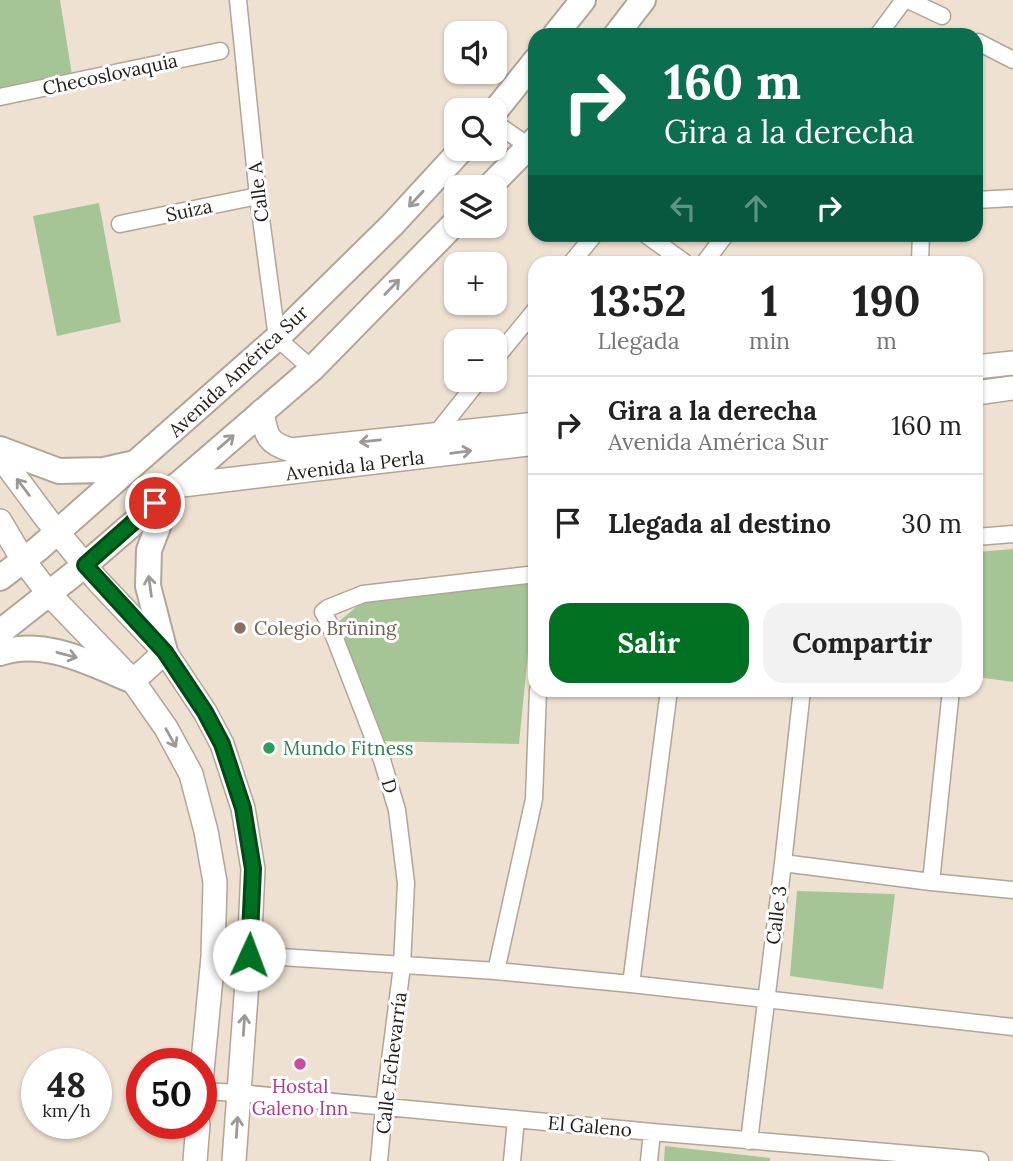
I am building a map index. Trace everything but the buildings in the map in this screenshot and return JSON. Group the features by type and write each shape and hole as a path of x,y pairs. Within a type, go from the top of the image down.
{"main road":[{"path":"561,28 583,0"},
{"path":"621,28 643,0"},
{"path":"505,98 528,70"},
{"path":"502,175 528,150"},
{"name":"Avenida América Sur","path":"0,578 139,462 277,338 392,225 451,161"},
{"path":"0,632 85,565 312,369 444,234"},
{"path":"983,367 1013,363"},
{"path":"983,392 1013,388"},
{"name":"Avenida la Perla","path":"262,411 266,434 276,446 291,450 528,425"},
{"name":"Avenida la Perla","path":"174,486 528,444"},
{"path":"0,449 59,471 104,470 139,462"},
{"path":"0,456 57,532 165,652 205,712 222,744 243,808 253,869 234,1161"},
{"path":"165,652 148,586 149,550 174,486"},
{"path":"0,522 23,560 49,594 133,681 166,728 191,774 206,831 215,882 213,957 204,1048"},
{"path":"0,653 26,648 68,654 133,681"},
{"path":"133,681 165,652"},
{"path":"195,1161 197,1139"}],"street":[{"name":"Calle A","path":"238,0 258,195 277,338"},
{"path":"884,28 906,0 942,16"},
{"path":"983,45 1013,61"},
{"name":"Checoslovaquia","path":"0,97 220,51"},
{"path":"507,129 528,142"},
{"name":"Suiza","path":"120,224 258,195"},
{"path":"983,200 1013,198"},
{"path":"577,256 588,242"},
{"path":"656,242 676,256"},
{"path":"507,344 528,319"},
{"path":"277,338 312,369"},
{"path":"436,434 469,392"},
{"path":"983,536 1013,534"},
{"name":"D","path":"402,966 406,883 397,810 382,760 323,612 363,594 528,575"},
{"path":"496,971 534,799 538,697"},
{"path":"631,984 668,697"},
{"name":"Calle 3","path":"749,1141 801,697"},
{"path":"931,882 950,697"},
{"path":"783,863 1013,890"},
{"path":"249,955 496,971 1013,1027"},
{"name":"Calle Echevarría","path":"379,1161 402,966"},
{"name":"El Galeno","path":"217,1092 928,1159 980,1160"},
{"path":"512,1161 516,1119"},
{"path":"649,1161 652,1132"},
{"path":"782,1161 783,1144"}],"green space":[{"path":"0,0 60,0 72,75 0,89"},
{"path":"99,203 121,322 57,336 33,216"},
{"path":"1013,549 1013,682 983,678 983,552"},
{"path":"528,583 528,653 519,744 378,741 336,624 362,602"},
{"path":"797,891 895,894 883,989 790,976"},
{"path":"665,1146 770,1158 770,1161 664,1161"}],"place":[{"name":"Colegio Brüning","path":"240,628"},
{"name":"Mundo Fitness","path":"269,748"},
{"name":"Hostal Galeno Inn","path":"300,1064"}],"route":[{"path":"155,503 85,565 165,652 205,712 222,744 243,808 253,869 249,955"}]}
